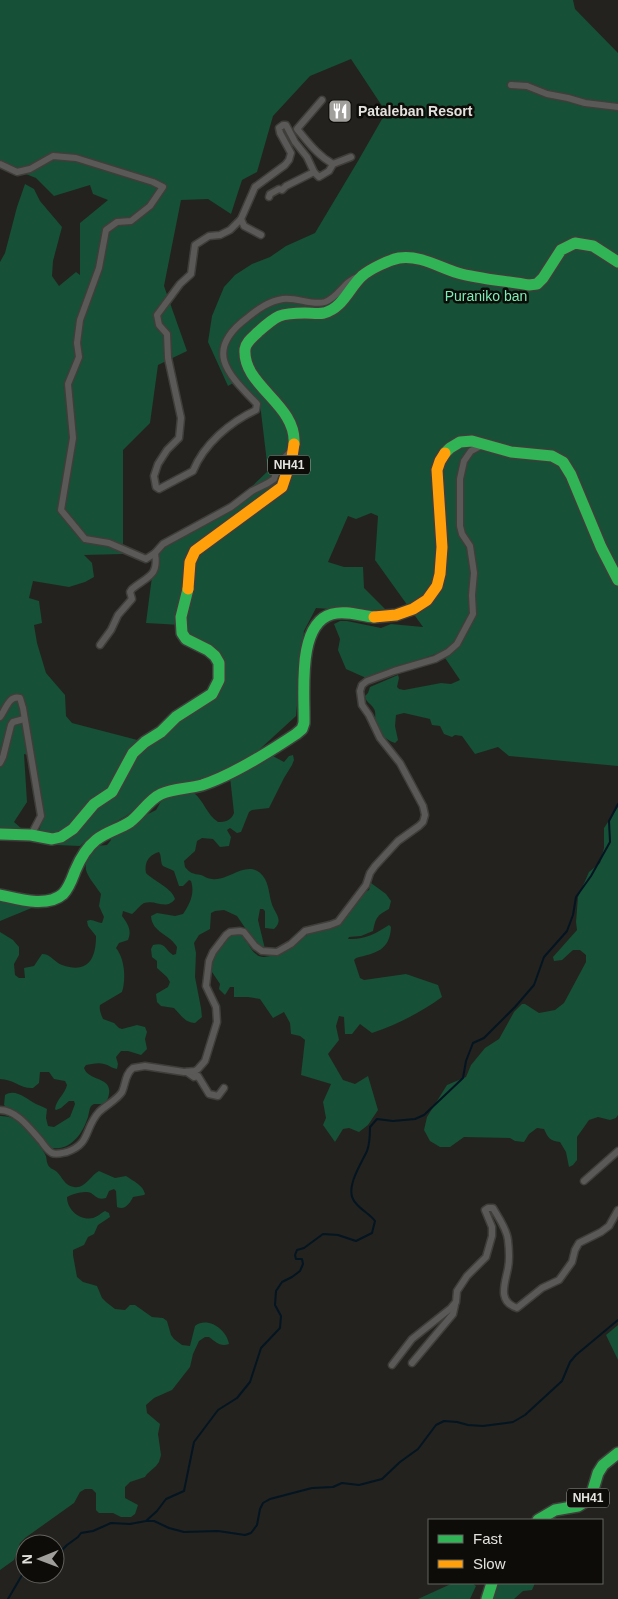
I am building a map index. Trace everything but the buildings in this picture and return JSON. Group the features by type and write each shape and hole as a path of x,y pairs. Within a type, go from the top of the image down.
{"highway":[{"name":"NH41","path":"0,834 31,835 52,839 61,837 73,829 94,804 112,792 118,785 134,753 145,742 161,732 176,717 212,694 218,680 219,664 215,656 208,650 186,639 182,633 181,616 189,586 190,562 195,551 282,487 293,450 295,434 293,425 252,374 245,362 245,347 249,340 273,319 282,314 324,313 339,305 362,276 401,258 426,260 458,272 529,285 537,284 561,250 575,242 593,246 618,262"},
{"path":"0,895 37,902 54,899 66,890 78,860 91,844 106,832 126,824 137,817 160,794 212,782 299,732 304,723 303,697 308,650 318,624 324,618 340,612 386,618 422,604 432,595 442,570 438,465 441,456 457,443 471,440 515,454 540,454 563,461 572,475 596,538 618,580"},
{"name":"NH41","path":"540,1519 555,1510 578,1506 586,1501 592,1493 598,1473 603,1465 618,1452"},
{"path":"487,1599 492,1584"}],"street":[{"path":"511,85 527,86 547,94 586,103 618,107"},
{"path":"322,100 297,129 317,152 333,164"},
{"path":"351,157 333,164 329,171 318,177 286,125 283,125 279,128 291,152 289,160 255,186 241,219 230,230 220,235 209,236 195,245 191,274 180,284 157,315 159,325 167,334 168,358 180,418 179,438 167,450 158,464 154,476 156,487 159,489 193,471 198,458 218,435 243,416 256,410 257,404 228,372 223,346 225,339 234,328 263,305 284,299 316,303 324,302 334,297 348,282 362,276"},
{"path":"0,164 17,172 30,169 53,156 76,158 152,182 163,188 150,206 131,221 117,222 106,230 99,268 80,320 77,343 79,357 68,384 73,438 61,510 85,539 109,543 146,558 155,553 163,544 231,507 252,491 268,483 274,478 280,462 293,450"},
{"path":"269,197 270,194 279,189 282,190 286,186 314,172"},
{"path":"241,219 244,226 261,235"},
{"path":"0,1110 8,1111 15,1115 51,1152 61,1153 77,1148 81,1144 97,1114 120,1094 127,1074 133,1068 145,1066 187,1072 197,1070 205,1061 217,1022 216,1011 207,992 206,984 210,958 226,935 236,931 244,932 257,948 270,952 286,948 306,932 334,924 342,917 366,885 374,866 398,841 423,822 425,815 423,806 400,763 380,738 362,705 360,691 362,685 367,681 435,659 448,652 456,644 473,614 474,573 470,546 462,534 460,526 460,479 467,456 482,444"},
{"path":"100,644 111,630 118,615 132,599 130,592 132,589 155,571 157,563 155,553"},
{"path":"0,717 10,700 17,697 20,698 41,816 31,835"},
{"path":"0,763 11,725 13,722 24,719"},
{"path":"187,1072 194,1077 198,1076 209,1094 218,1096 224,1088"},
{"path":"584,1181 618,1151"},
{"path":"412,1363 453,1314 457,1291 467,1276 486,1257 492,1236 490,1220 485,1210 493,1208 508,1238 508,1265 504,1294 506,1300 517,1308 542,1288 559,1280 572,1262 579,1243 609,1226 618,1210"},
{"path":"392,1365 412,1339 441,1318 456,1302"},
{"path":"492,1599 496,1584"}],"green space":[{"name":"Puraniko ban","path":"0,0 573,0 575,9 618,53 618,766 509,756 498,747 475,754 462,736 455,735 452,737 444,734 440,726 432,725 430,719 404,713 396,715 395,726 398,740 395,743 388,740 376,725 375,710 367,702 365,696 370,687 398,675 397,687 404,690 441,683 451,684 460,680 441,652 366,678 346,669 338,650 340,639 334,624 340,621 347,621 381,628 391,624 423,627 375,560 378,516 371,513 356,519 348,516 328,562 344,567 363,567 364,588 385,609 372,612 316,608 304,631 296,716 260,749 284,762 289,756 293,755 292,765 269,808 249,812 241,832 237,833 230,828 227,830 231,837 229,846 220,847 213,839 202,838 197,841 195,851 184,861 185,867 190,872 211,879 219,879 246,869 253,869 259,872 267,883 278,924 274,929 265,928 265,911 260,909 258,920 265,949 262,949 256,944 237,916 224,910 211,913 210,929 199,935 194,943 196,953 195,977 202,1017 195,1023 188,1021 174,1008 161,1006 157,1002 156,994 168,987 170,982 157,968 157,961 152,957 151,949 153,945 160,944 173,955 176,954 177,947 154,926 151,916 157,913 175,916 183,914 191,898 192,885 189,880 183,886 179,886 174,871 162,865 159,852 150,857 146,866 146,873 167,888 175,899 168,904 144,903 132,914 123,911 122,916 129,927 130,933 128,940 119,943 116,948 123,963 122,992 100,1005 103,1019 114,1023 119,1028 137,1025 145,1027 147,1032 145,1039 147,1049 141,1055 121,1051 116,1057 117,1069 102,1063 86,1065 84,1068 90,1075 107,1084 109,1094 103,1104 91,1106 86,1123 75,1140 65,1147 59,1148 52,1148 4,1105 5,1095 17,1093 47,1109 46,1118 48,1126 54,1127 70,1117 75,1104 74,1101 69,1101 61,1108 55,1109 67,1085 65,1081 54,1079 49,1072 40,1072 39,1083 33,1088 0,1079 0,932 13,940 19,947 19,955 14,964 15,975 19,978 25,978 24,968 34,966 42,954 48,955 62,965 78,968 84,966 92,958 96,944 96,936 88,926 87,921 91,920 102,923 104,917 99,906 101,894 86,870 87,860 96,846 107,845 111,840 110,837 125,828 132,827 144,816 156,810 167,795 194,793 211,816 218,822 228,820 234,813 229,768 146,801 126,816 92,835 80,846 56,845 0,838 0,262 5,253 25,184 34,189 40,201 62,227 53,261 52,276 59,286 76,272 80,275 80,223 108,200 93,194 90,185 54,196 36,178 0,164","holes":["351,59 386,112 315,233 286,246 270,257 252,264 235,275 224,287 212,316 208,342 228,386 238,380 260,404 268,471 227,510 155,553 146,623 181,625 186,639 219,663 212,694 145,742 72,723 66,716 65,695 46,673 37,643 34,625 42,623 39,601 29,598 33,581 69,587 94,577 92,563 84,555 123,554 123,450 150,423 158,365 187,351 164,286 181,200 208,199 231,214 242,180 257,172 273,116 310,76","24,754 31,756 43,813 37,842 14,822 27,802"]},
{"path":"618,807 618,1115 610,1120 598,1117 589,1120 577,1137 577,1160 569,1167 566,1152 560,1142 550,1138 544,1129 537,1128 529,1134 524,1142 515,1141 510,1138 464,1137 450,1147 440,1147 430,1141 424,1130 427,1117 447,1085 466,1077 471,1065 485,1048 499,1039 514,1012 522,1004 539,1013 555,1010 564,1003 586,962 586,955 580,950 573,950 562,960 554,961 553,957 577,930 578,897 589,872 600,863 604,848 604,828"},
{"path":"371,883 386,894 391,901 389,909 377,918 373,931 361,936 349,937 348,939 374,934 389,925 391,927 388,941 380,950 354,960 360,978 364,980 406,974 438,985 442,997 408,1018 372,1033 360,1024 352,1034 345,1034 344,1017 339,1016 336,1026 339,1040 328,1054 343,1080 355,1084 368,1076 378,1110 368,1125 359,1132 349,1128 343,1129 335,1142 323,1125 326,1118 323,1102 331,1084 301,1075 305,1040 300,1036 291,1034 290,1023 284,1012 273,1018 260,999 234,997 234,987 230,987 225,995 219,989 220,984 210,966 220,946 231,934 243,935 254,952 259,956 265,957 283,953 313,931 339,925 363,893 369,890"},
{"path":"0,892 51,900 0,921"},
{"path":"0,1116 13,1118 23,1125 43,1150 46,1155 47,1164 68,1185 74,1187 81,1186 99,1171 115,1178 126,1176 144,1191 144,1195 133,1197 129,1204 122,1208 117,1207 116,1191 114,1189 109,1191 106,1198 103,1199 85,1192 67,1197 69,1206 75,1214 83,1218 93,1218 105,1211 109,1213 110,1217 98,1225 94,1234 88,1237 84,1245 73,1250 77,1277 83,1282 97,1286 102,1298 115,1309 125,1310 130,1305 135,1305 152,1317 163,1318 167,1321 171,1335 182,1345 190,1346 195,1326 200,1323 216,1326 225,1334 229,1344 221,1344 209,1337 199,1341 190,1367 172,1390 154,1398 146,1405 147,1413 160,1424 158,1434 161,1455 159,1462 145,1477 130,1482 125,1487 125,1498 138,1505 135,1514 131,1517 121,1517 113,1513 99,1513 96,1510 96,1493 92,1489 85,1489 80,1492 74,1503 31,1534 15,1534 14,1560 0,1570"},
{"path":"618,1325 618,1360 606,1335"},
{"path":"451,1584 473,1584 476,1586 470,1599 418,1599"},
{"path":"498,1584 535,1584 532,1590 523,1591 514,1599 491,1599"}],"waterway":[{"path":"65,1547 81,1533 93,1531 111,1523 130,1524 146,1521 166,1499 184,1491 194,1442 218,1410 237,1398 250,1382 261,1348 280,1328 281,1316 275,1305 276,1291 282,1282 300,1271 303,1264 302,1259 296,1259 297,1250 304,1248 323,1234 338,1235 356,1241 372,1233 375,1221 357,1205 351,1194 353,1181 368,1148 370,1127 377,1119 393,1121 415,1119 424,1115 463,1078 466,1061 473,1043 484,1038 534,985 544,957 567,931 573,915 576,897 591,876 610,842 609,821 618,804"},
{"path":"147,1521 154,1521 184,1532 218,1531 245,1535 251,1533 257,1525 260,1509 263,1503 270,1499 312,1488 333,1487 342,1483 359,1485 382,1479 400,1462 418,1449 436,1425 444,1421 483,1426 513,1422 525,1415 562,1381 570,1362 576,1355 618,1320"},
{"path":"8,1599 17,1584"}],"traffic: fast":[{"path":"294,444 293,430 287,417 260,385 246,362 245,349 247,344 258,332 279,316 322,313 331,310 341,302 365,273 399,258 415,258 466,275 529,285 537,284 561,250 575,243 593,246 618,262"},
{"path":"445,453 460,442 472,441 511,452 552,456 563,462 571,475 601,547 618,580"},
{"path":"0,834 31,835 52,839 61,837 73,829 94,804 112,792 133,753 145,742 161,732 176,717 212,694 219,680 219,663 208,650 186,639 182,633 181,617 188,589"},
{"path":"0,895 41,902 56,898 67,889 81,858 92,843 130,822 156,797 171,791 214,781 263,755 296,734 302,729 304,723 305,662 313,631 321,620 332,614 348,613 374,617"},
{"path":"540,1519 555,1510 578,1506 586,1501 592,1493 598,1473 603,1465 618,1453"},
{"path":"487,1599 492,1584"}],"traffic: slow":[{"path":"188,589 190,562 195,551 282,487 292,457 294,444"},
{"path":"374,617 396,615 413,609 427,600 437,586 442,547 437,470 445,453"}],"place":[{"name":"Pataleban Resort","path":"340,111"}]}
